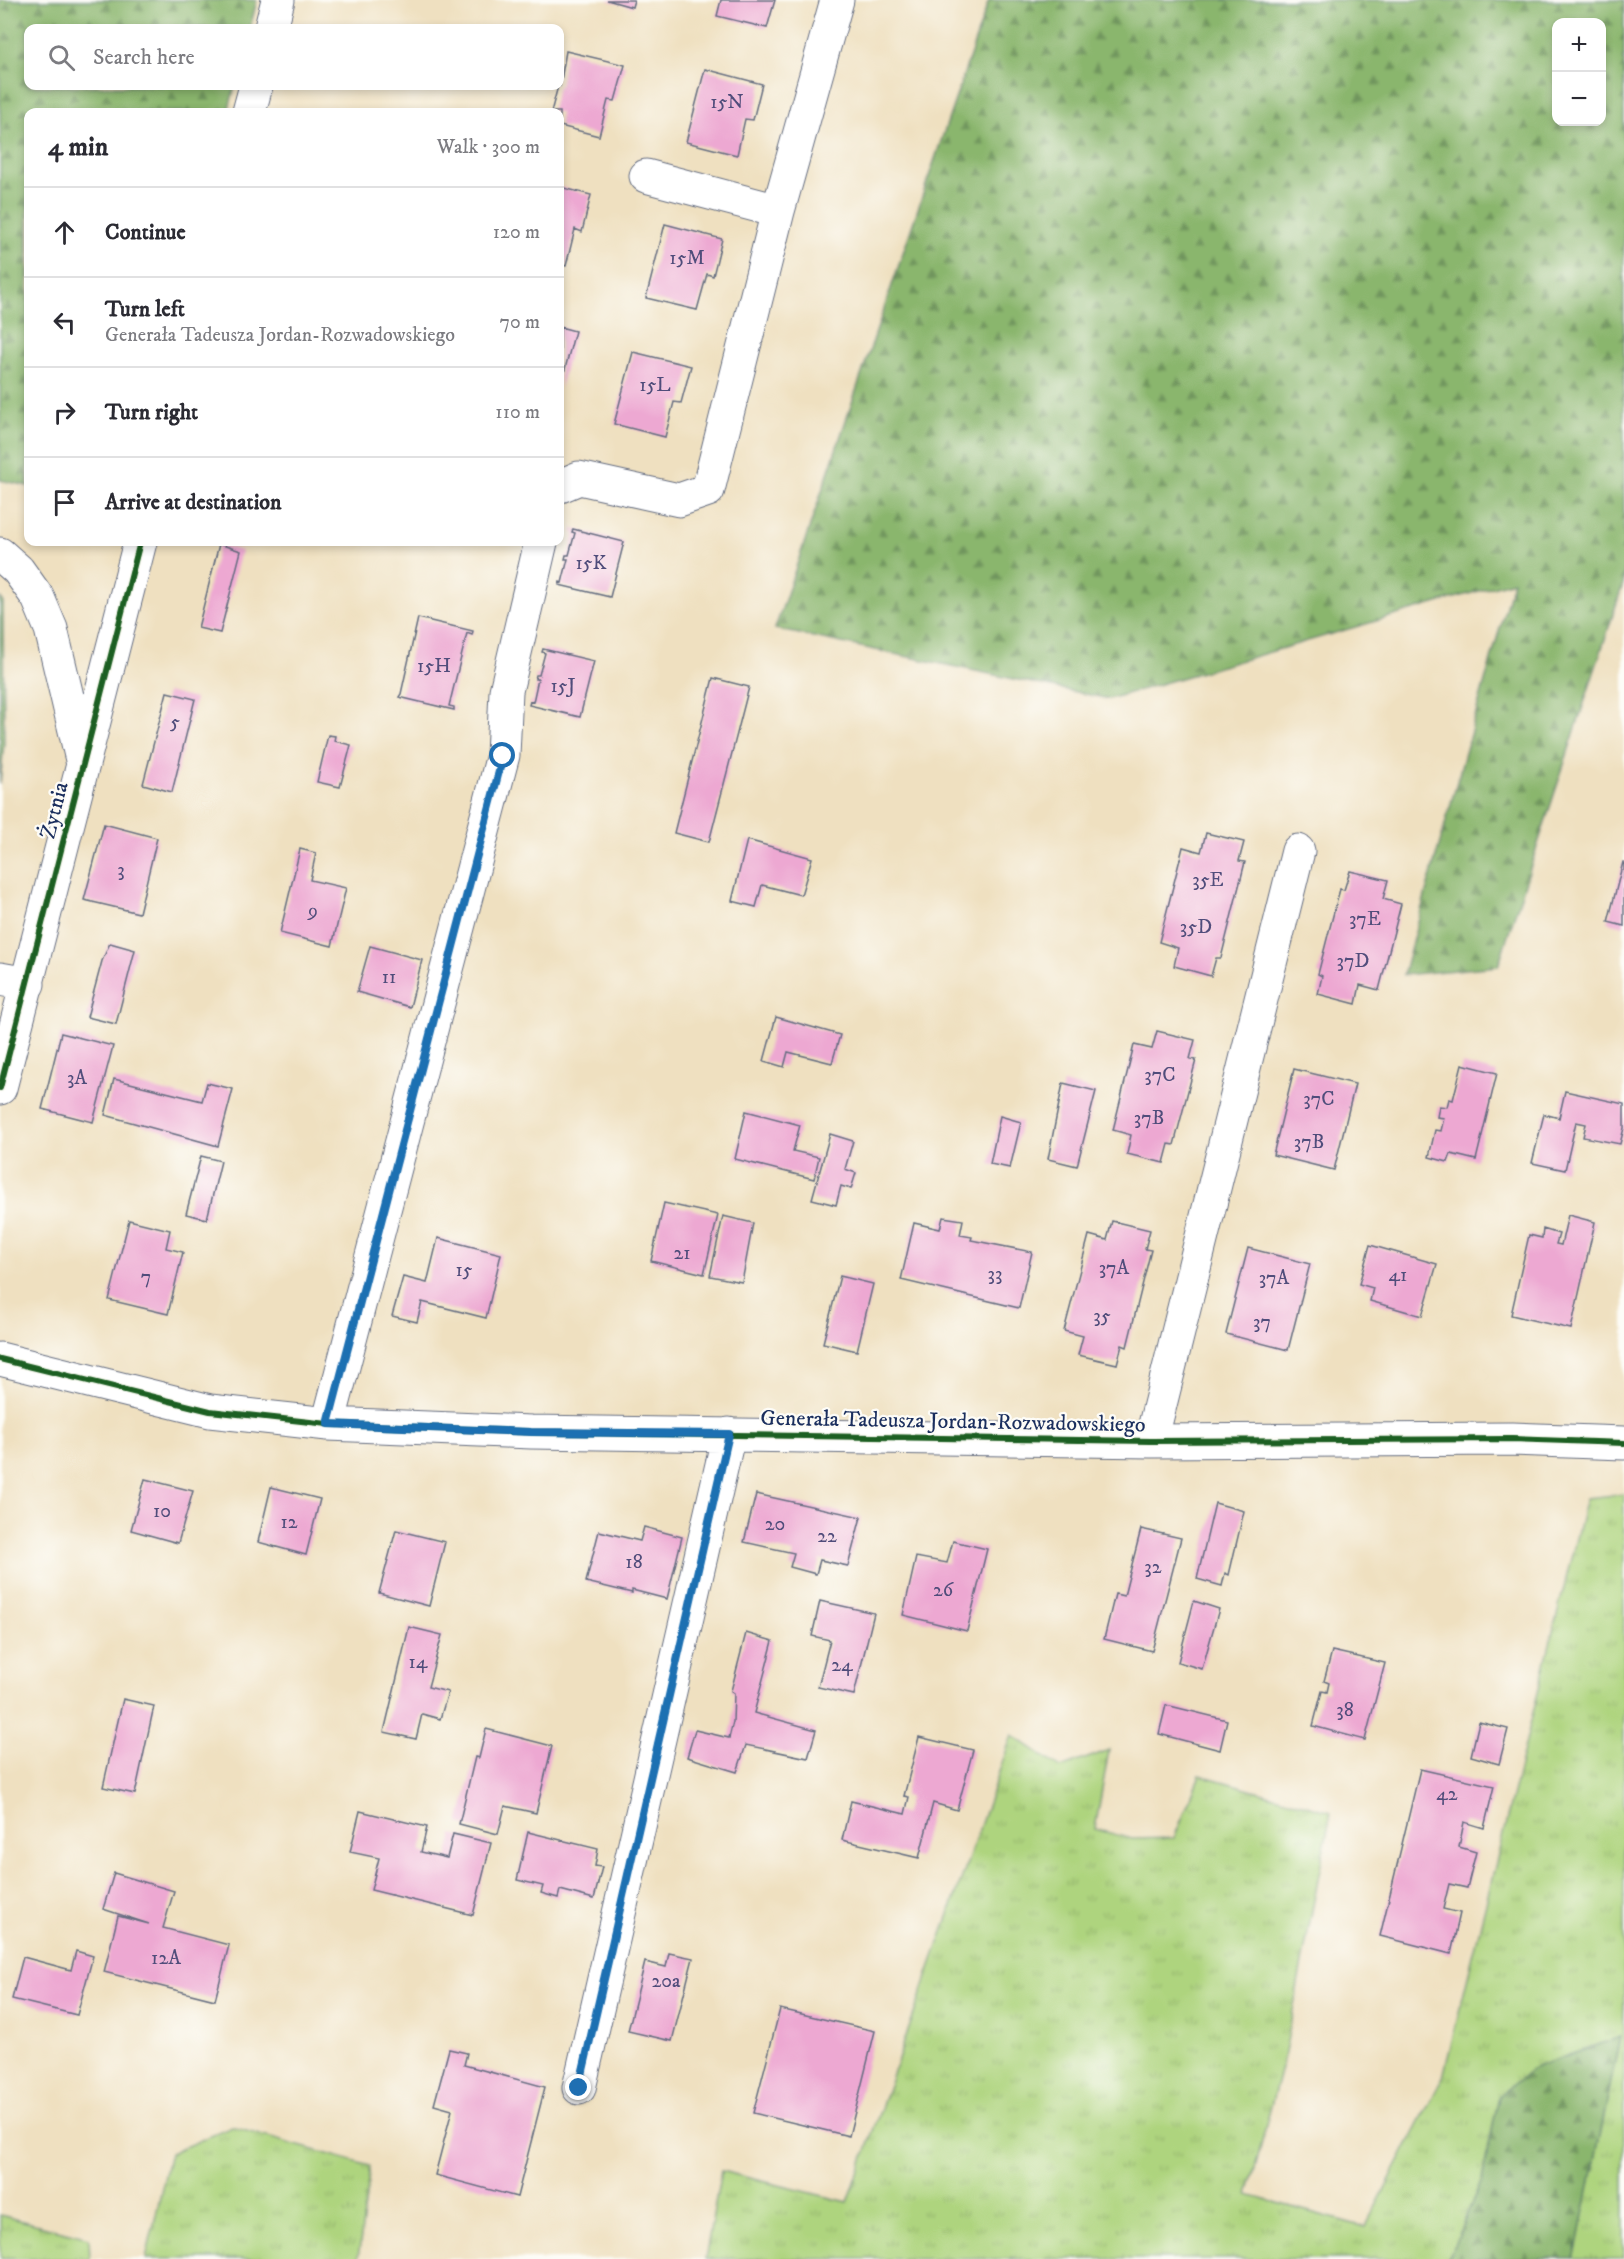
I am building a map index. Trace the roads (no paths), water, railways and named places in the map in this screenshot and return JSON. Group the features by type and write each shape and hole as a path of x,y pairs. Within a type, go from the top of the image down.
{"street":[{"path":"272,24 278,0"},
{"path":"564,484 579,478 679,500 708,490 778,211 837,0"},
{"path":"250,108 255,90"},
{"path":"646,176 778,211"},
{"name":"Żytnia","path":"0,1088 14,982 83,765 139,546"},
{"path":"328,1424 503,756 506,691 540,546"},
{"path":"0,554 18,570 38,598 51,629 83,765"},
{"path":"1151,1441 1298,851"},
{"name":"Generała Tadeusza Jordan-Rozwadowskiego","path":"0,1359 210,1411 328,1424 531,1432 1151,1441 1512,1439 1624,1443"},
{"path":"579,2088 729,1434"}]}
